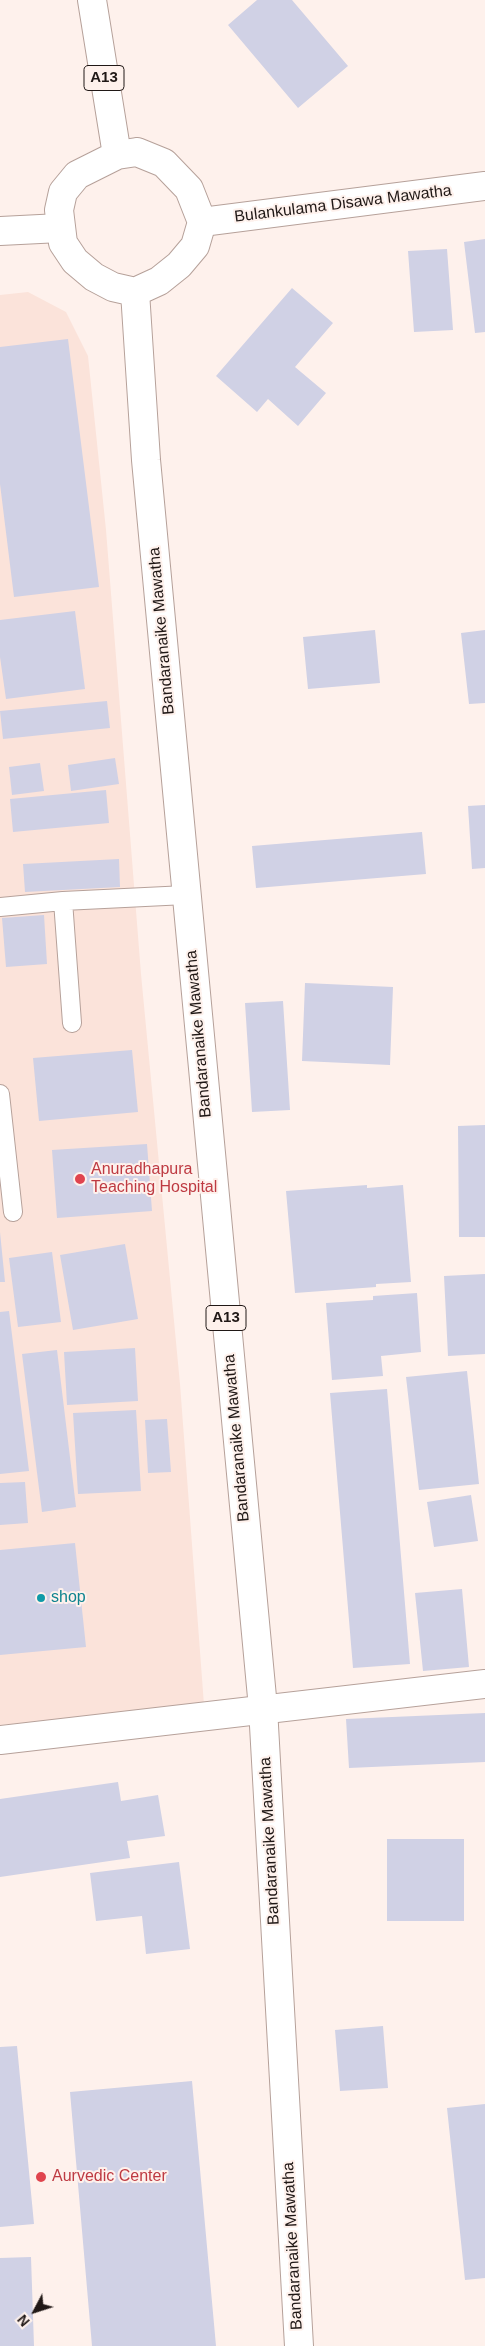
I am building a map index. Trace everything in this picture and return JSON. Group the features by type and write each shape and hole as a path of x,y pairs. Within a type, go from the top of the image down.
{"main road":[{"name":"A13","path":"92,0 117,155"},
{"path":"137,152 164,163 189,189 202,222 195,246 180,265 159,281 135,292 113,287 100,280 75,260 63,243 60,228 59,210 63,192 76,174 117,155 137,152"},
{"name":"Bulankulama Disawa Mawatha","path":"202,222 485,186"},
{"path":"0,231 60,228"},
{"name":"Bandaranaike Mawatha","path":"135,292 146,460 262,1708 299,2346"},
{"path":"0,1740 262,1708 485,1684"}],"lane":[{"path":"0,907 63,901 186,895"},
{"path":"63,901 72,1023"},
{"path":"0,1094 13,1212"}],"shaded area":[{"name":"Anuradhapura Teaching Hospital","path":"28,292 66,312 88,356 106,530 141,974 180,1384 204,1705 175,1711 0,1725 0,295"}],"building":[{"path":"257,0 292,0 348,66 298,108 228,25"},
{"path":"485,239 485,332 475,333 464,242"},
{"path":"447,249 453,330 414,332 408,251"},
{"path":"292,288 333,323 295,367 326,393 298,426 268,399 257,412 216,376"},
{"path":"68,339 99,587 14,597 0,484 0,347"},
{"path":"75,611 85,689 6,699 0,657 0,620"},
{"path":"375,630 380,683 308,689 303,637"},
{"path":"485,630 485,703 469,704 461,633"},
{"path":"107,701 110,728 3,739 0,711"},
{"path":"115,758 119,784 71,791 68,765"},
{"path":"40,763 44,791 12,795 9,767"},
{"path":"106,790 109,823 13,832 10,799"},
{"path":"485,805 485,868 472,869 468,806"},
{"path":"422,832 426,874 256,888 252,846"},
{"path":"119,859 120,887 25,892 23,864"},
{"path":"44,915 47,964 6,967 2,918"},
{"path":"305,983 393,987 390,1065 302,1061"},
{"path":"283,1001 290,1110 252,1112 245,1003"},
{"path":"132,1050 138,1112 39,1121 33,1058"},
{"path":"485,1125 485,1237 459,1237 458,1126"},
{"path":"147,1144 152,1211 57,1218 52,1150"},
{"path":"367,1185 367,1188 403,1185 411,1282 376,1284 376,1287 295,1293 286,1191"},
{"path":"0,1232 5,1282 0,1282"},
{"path":"125,1244 138,1319 73,1330 60,1255"},
{"path":"52,1252 61,1322 18,1327 9,1258"},
{"path":"485,1274 485,1354 448,1356 444,1276"},
{"path":"417,1293 421,1352 381,1356 383,1376 332,1380 326,1303 373,1300 373,1296"},
{"path":"9,1311 29,1471 0,1474 0,1312"},
{"path":"135,1348 138,1401 67,1405 64,1352"},
{"path":"57,1350 76,1507 42,1512 22,1354"},
{"path":"467,1371 479,1484 419,1490 406,1377"},
{"path":"387,1389 410,1664 353,1668 330,1393"},
{"path":"136,1410 141,1491 78,1494 73,1413"},
{"path":"167,1419 171,1472 148,1473 145,1420"},
{"path":"25,1482 28,1523 0,1525 0,1483"},
{"path":"471,1495 478,1541 434,1547 427,1502"},
{"name":"shop","path":"75,1543 86,1647 0,1655 0,1550"},
{"path":"462,1589 469,1667 423,1671 415,1593"},
{"path":"485,1713 485,1762 349,1768 346,1719"},
{"path":"118,1782 121,1801 158,1795 165,1836 127,1841 130,1858 0,1877 0,1799"},
{"path":"387,1839 464,1839 464,1921 387,1921"},
{"path":"179,1862 190,1949 146,1954 142,1916 96,1921 90,1873"},
{"path":"383,2026 388,2088 340,2091 335,2030"},
{"path":"17,2046 34,2224 0,2227 0,2047"},
{"path":"192,2081 216,2346 92,2346 70,2092"},
{"path":"485,2104 485,2278 465,2280 447,2108"},
{"path":"31,2257 34,2346 0,2346 0,2258"}],"place":[{"name":"Anuradhapura Teaching Hospital","path":"80,1179"},
{"name":"shop","path":"41,1598"},
{"name":"Aurvedic Center","path":"41,2177"}]}
